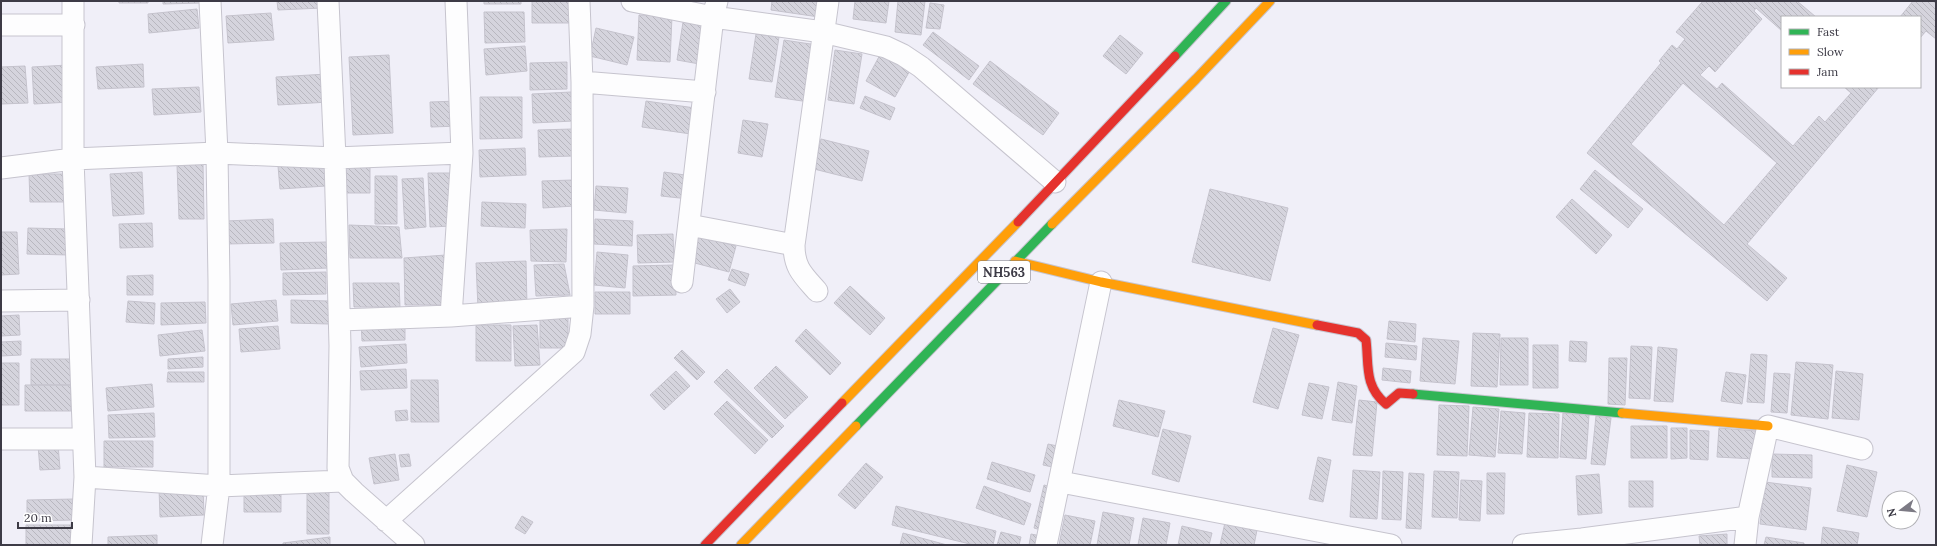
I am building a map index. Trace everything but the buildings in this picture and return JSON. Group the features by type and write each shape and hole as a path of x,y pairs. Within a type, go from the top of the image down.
{"main road":[{"name":"NH563","path":"705,545 1055,182 1226,1"},
{"name":"NH563","path":"741,545 1015,261 1270,1"},
{"path":"1015,261 1101,282 1358,333 1366,340 1371,389 1377,398 1386,404 1399,392 1768,426"}],"street":[{"path":"73,1 73,159 85,477 81,545"},
{"path":"210,1 217,153 219,486 212,545"},
{"path":"328,1 340,320 338,468 343,481 414,545"},
{"path":"451,316 462,153 456,1"},
{"path":"386,521 574,352 580,334 583,306 582,82 579,1"},
{"path":"632,1 715,9 886,47 903,55 921,67 1055,182"},
{"path":"817,292 798,270 794,257 794,245 828,1"},
{"path":"682,282 715,9"},
{"path":"1,25 74,25"},
{"path":"582,82 705,92"},
{"path":"1,168 73,159 217,153 335,158 462,153"},
{"path":"689,224 794,245"},
{"path":"1046,545 1061,482 1101,282"},
{"path":"1,301 79,300"},
{"path":"340,320 451,316 583,306"},
{"path":"1746,545 1748,517 1768,426 1862,449"},
{"path":"1,439 83,439"},
{"path":"85,477 219,486 343,481"},
{"path":"1061,482 1391,545"},
{"path":"1523,545 1582,539 1748,517"}],"traffic: fast":[{"path":"1175,56 1226,1"},
{"path":"856,426 1052,224"},
{"path":"1413,394 1622,413"}],"traffic: slow":[{"path":"1052,224 1196,79 1270,1"},
{"path":"842,403 1018,222"},
{"path":"1015,261 1101,282 1317,325"},
{"path":"1622,413 1768,426"},
{"path":"741,545 856,426"}],"traffic: jam":[{"path":"1018,222 1175,56"},
{"path":"1317,325 1358,333 1366,340 1371,382 1374,390 1386,404 1399,393 1413,394"},
{"path":"705,545 842,403"}]}
